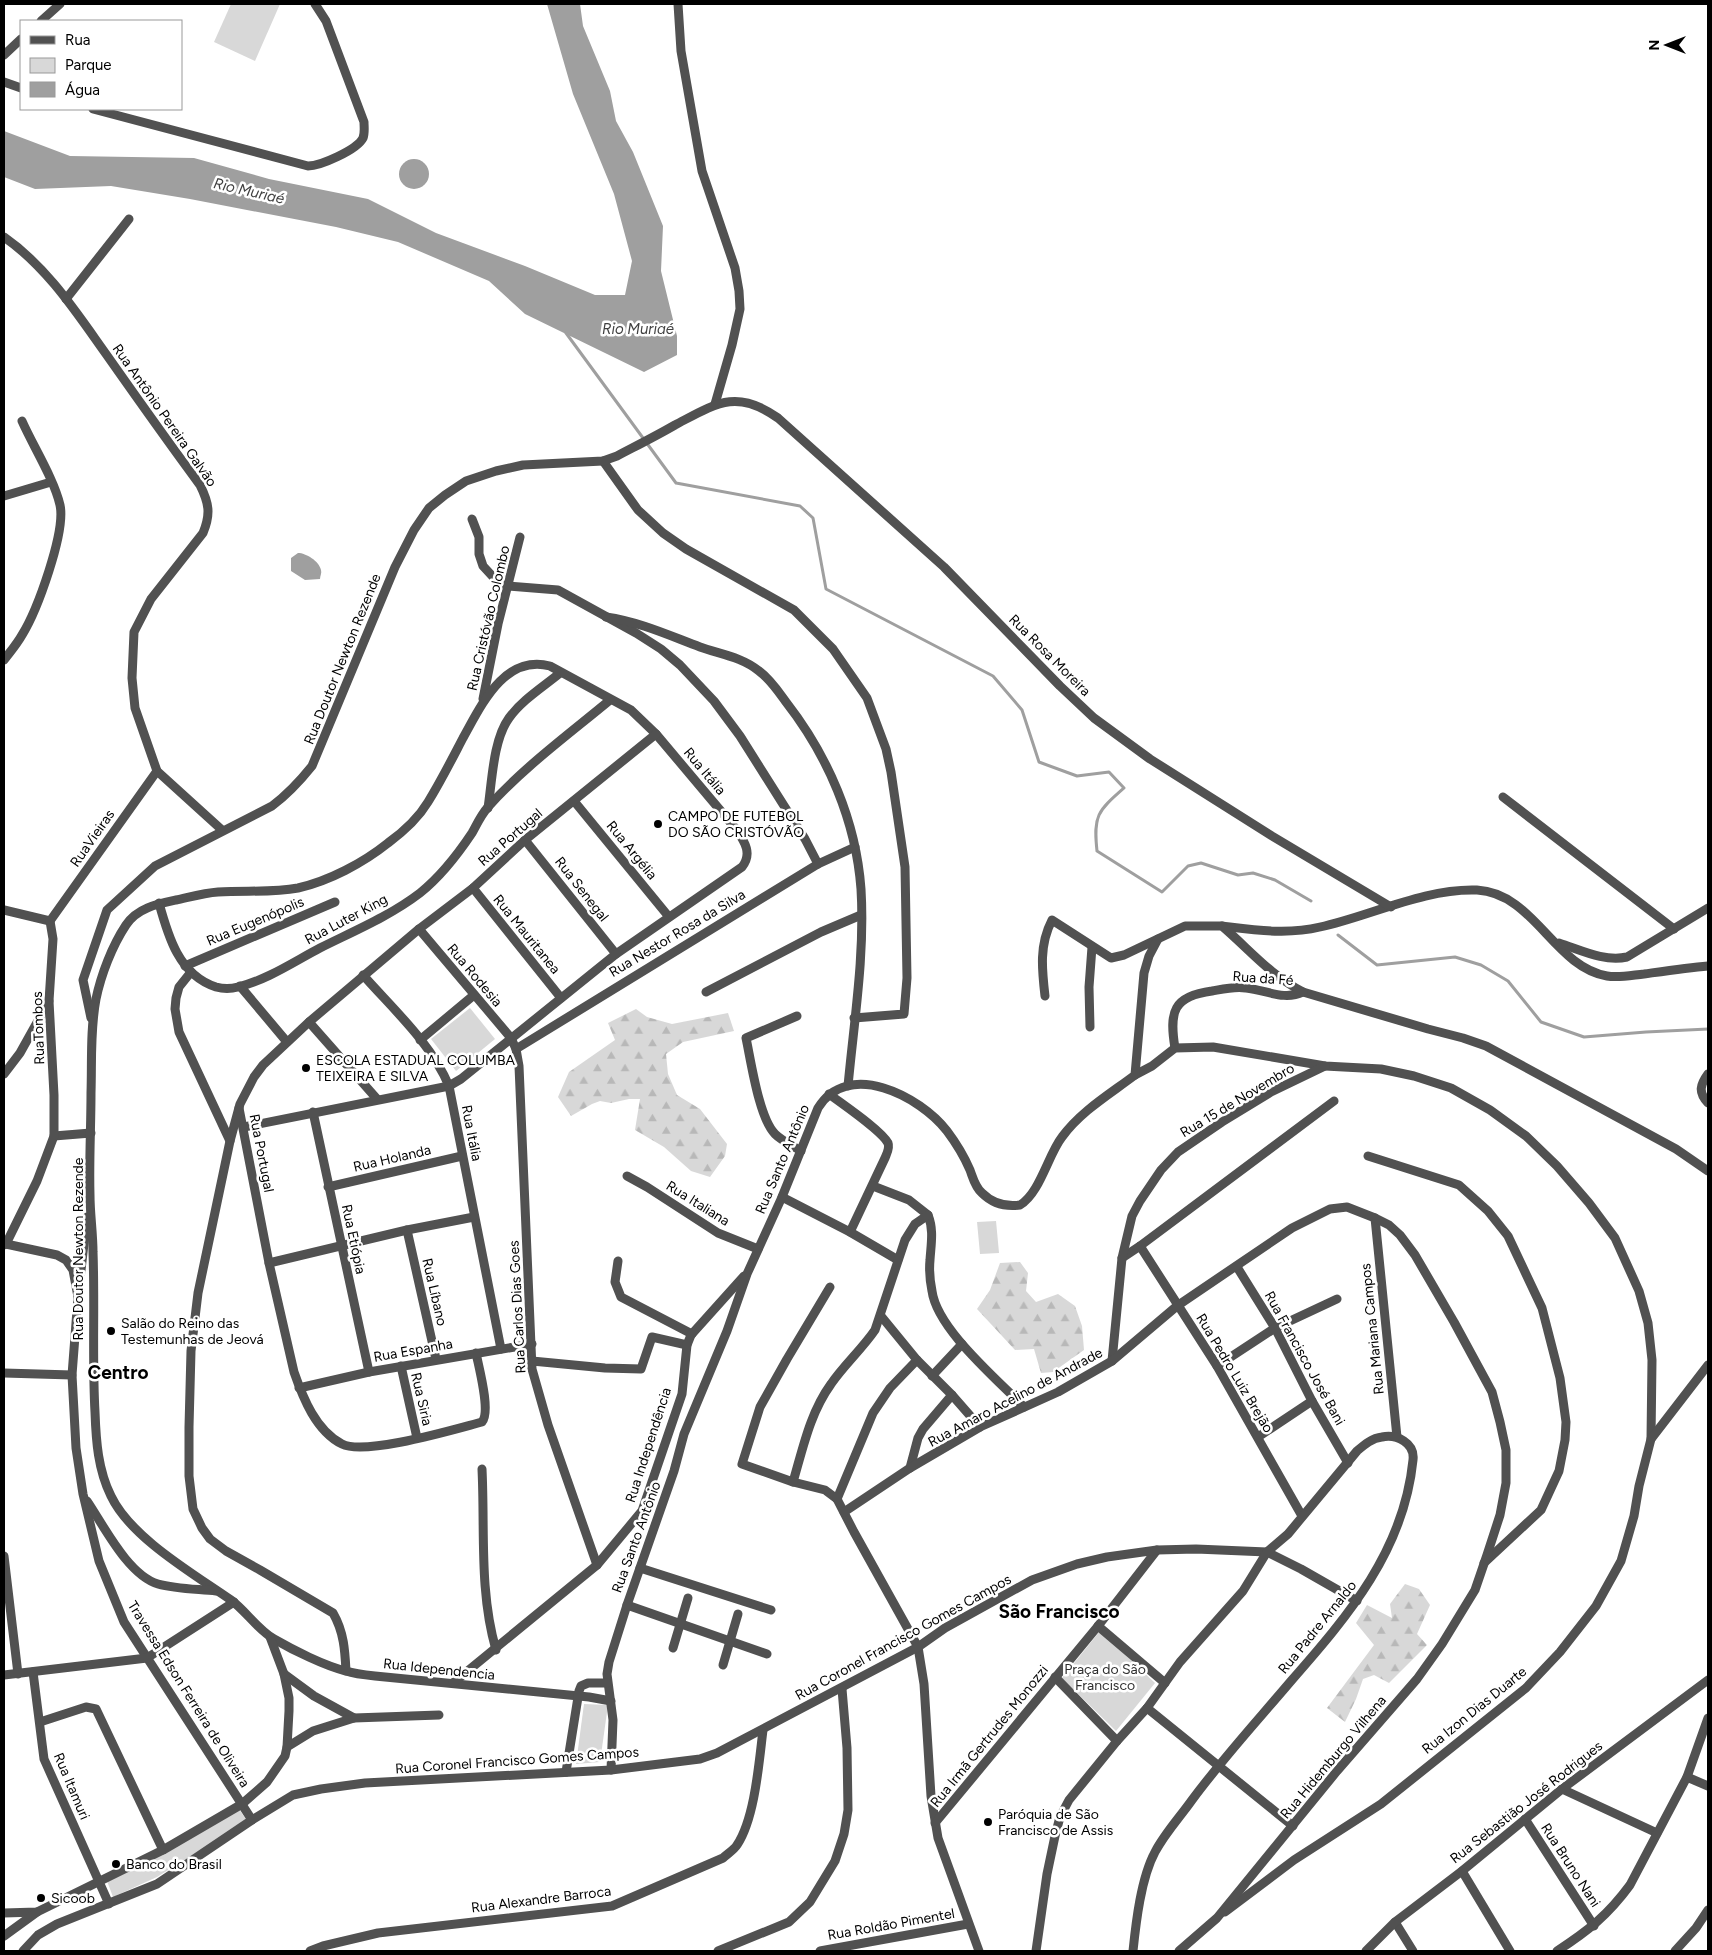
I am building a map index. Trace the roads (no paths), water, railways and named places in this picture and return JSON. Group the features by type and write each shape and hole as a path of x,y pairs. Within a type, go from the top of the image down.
{"street":[{"path":"42,20 60,4"},
{"path":"97,110 308,166 322,164 357,145 362,139 364,122 326,21 316,4"},
{"path":"678,4 681,52 702,171 735,268 740,291 740,309 715,404"},
{"path":"4,55 20,40"},
{"path":"4,82 20,88"},
{"path":"66,299 129,219"},
{"name":"Rua Antônio Pereira Galvão","path":"4,237 20,248 41,269 66,299 200,485 208,503 208,521 203,533 151,599 134,632 132,656 135,708 157,771 222,830"},
{"name":"Rua Rosa Moreira","path":"715,404 735,402 752,404 765,409 778,418 944,567 1060,686 1094,718 1150,759 1272,836 1390,906"},
{"name":"Rua Doutor Newton Rezende","path":"92,1026 83,980 107,910 155,866 278,802 289,793 312,766 395,567 414,530 429,508 466,481 496,471 523,465 603,461 617,456 715,404"},
{"path":"4,660 22,635 31,617 50,566 61,519 60,504 22,421"},
{"path":"603,461 632,503 650,523 686,549 794,610 833,649 867,698 886,750 896,802 905,867 907,978 904,1014 854,1018"},
{"path":"4,496 51,482"},
{"path":"472,519 479,537 479,554 483,566 495,579 507,586 558,590 661,649 696,681 714,701 740,736 805,839 818,864"},
{"name":"Rua Cristóvão Colombo","path":"482,704 507,586 520,538"},
{"path":"606,617 639,623 738,659 761,672 776,688 800,720 837,787 846,810 855,847 861,890 861,954 848,1086"},
{"name":"Rua Itália","path":"159,903 218,892 278,891 300,888 327,879 388,844 426,806 482,704 494,687 515,670 529,664 539,663 550,666 631,710 656,734 736,828 748,851 747,861 742,867 616,954 461,1079 449,1086 501,1349"},
{"name":"Rua Luter King","path":"488,808 501,733 516,709 560,673"},
{"name":"Rua Luter King","path":"188,969 216,987 231,988 240,986 270,974 379,918 420,893 455,856 488,808 532,764 610,700"},
{"name":"Rua Portugal","path":"476,1353 485,1408 484,1420 482,1422 417,1438 361,1448 342,1444 329,1434 313,1415 294,1372 269,1263 239,1108 254,1077 308,1022 419,929 473,888 525,840 656,734"},
{"name":"RuaVieiras","path":"50,921 157,771"},
{"path":"1503,797 1674,929"},
{"name":"Rua Argélia","path":"574,801 669,917"},
{"name":"Rua Senegal","path":"525,840 616,954"},
{"name":"Rua Nestor Rosa da Silva","path":"516,1048 818,864 855,847"},
{"name":"Rua Mauritanea","path":"473,888 561,998"},
{"path":"1045,996 1041,958 1046,930 1052,920 1103,954 1116,958 1184,926 1222,926 1277,932 1296,931 1350,920 1390,906 1428,897 1478,890 1502,896 1522,909 1556,943 1588,970 1607,976 1629,976 1708,966"},
{"name":"Rua Eugenópolis","path":"188,969 335,902"},
{"path":"159,903 172,943 188,969 176,998 175,1009 179,1032 230,1141"},
{"name":"Rua Doutor Newton Rezende","path":"159,903 138,913 127,923 102,977 96,998 92,1026 90,1194 94,1254 92,1369 96,1441 101,1471 112,1499 126,1519 147,1539 216,1591 234,1602 270,1637"},
{"path":"1556,943 1590,954 1618,959 1627,957 1708,908"},
{"path":"4,910 50,921"},
{"path":"706,992 821,932 861,916"},
{"name":"RuaTombos","path":"5,1244 38,1181 54,1136 50,1000 53,939 50,921"},
{"path":"1222,926 1274,975 1303,992 1486,1046 1676,1149 1708,1171"},
{"name":"Rua Rodesia","path":"419,929 511,1038"},
{"path":"1135,1075 1144,973 1149,956 1158,939"},
{"path":"1090,1027 1089,987 1092,947"},
{"path":"244,1128 313,1112 449,1086 436,1061 420,1040 363,975"},
{"path":"240,986 287,1042"},
{"name":"Rua da Fé","path":"1174,1048 1171,1028 1174,1013 1178,1005 1187,996 1245,987 1289,996 1303,992"},
{"path":"420,1040 474,995"},
{"path":"4,1074 20,1053 50,1000"},
{"path":"797,1016 746,1038 762,1111 768,1126 774,1134 801,1151"},
{"path":"308,1022 377,1099"},
{"name":"Rua Carlos Dias Goes","path":"511,1038 516,1048 518,1066 533,1376 597,1565"},
{"name":"Rua Izon Dias Duarte","path":"1174,1048 1213,1047 1325,1066 1380,1069 1414,1076 1451,1088 1490,1110 1519,1131 1557,1166 1615,1238 1639,1291 1648,1323 1652,1360 1651,1438 1639,1486 1634,1516 1621,1561 1596,1606 1560,1652 1526,1688 1380,1804 1294,1860 1217,1918"},
{"path":"850,1232 889,1148 888,1144 875,1130 829,1094 848,1086 861,1084 894,1091 915,1102 946,1130 958,1146 980,1192 989,1200 1000,1205 1020,1205 1031,1196 1061,1138 1077,1119 1135,1075 1152,1066 1174,1048"},
{"name":"Rua 15 de Novembro","path":"1112,1361 1122,1258 1132,1216 1161,1170 1178,1152 1222,1122 1271,1092 1325,1066"},
{"path":"1708,1074 1703,1081 1700,1091 1708,1103"},
{"name":"Rua Santo Antônio","path":"611,1770 613,1720 607,1684 609,1662 626,1605 674,1471 684,1434 700,1400 746,1274 782,1197 818,1108 829,1094"},
{"path":"1122,1258 1334,1101"},
{"path":"239,1108 230,1141 198,1293 192,1351 189,1427 193,1508 202,1528 210,1539 226,1551 333,1613 343,1636 346,1671"},
{"name":"Rua Etiópia","path":"313,1112 369,1372"},
{"path":"54,1136 91,1133"},
{"name":"Rua Holanda","path":"328,1187 462,1156"},
{"path":"1368,1156 1459,1185 1488,1211 1508,1236 1542,1308 1560,1378 1566,1422 1565,1440 1559,1472 1541,1510 1484,1563"},
{"name":"Rua Italiana","path":"626,1176 647,1187 718,1234 758,1249"},
{"path":"873,1186 909,1200 928,1215 932,1228 930,1274 934,1304 946,1325 962,1344 1024,1407"},
{"path":"78,1297 90,1194"},
{"path":"782,1197 850,1232 898,1260"},
{"name":"Rua Amaro Acelino de Andrade","path":"844,1512 910,1468 980,1427 1086,1377 1112,1361 1177,1306 1292,1228 1330,1209 1347,1207 1389,1225 1400,1235 1415,1255 1492,1392 1506,1450 1506,1484 1500,1515 1484,1563"},
{"path":"793,1482 810,1425 821,1400 832,1382 875,1330 898,1260 910,1231 915,1224 928,1215"},
{"path":"269,1263 407,1230 474,1217"},
{"name":"Rua Mariana Campos","path":"1375,1218 1397,1437"},
{"name":"Rua Líbano","path":"407,1230 436,1359"},
{"name":"Travessa Edson Ferreira de Oliveira","path":"5,1244 57,1255 66,1260 73,1270 78,1297 72,1375 76,1448 83,1494 99,1561 124,1622 252,1820"},
{"name":"Rua Pedro Luiz Brejão","path":"1140,1246 1216,1366 1302,1516"},
{"path":"618,1261 615,1282 621,1297 692,1334"},
{"name":"Rua Francisco José Bani","path":"1237,1266 1275,1328 1312,1401 1348,1463"},
{"name":"Rua Independência","path":"452,1683 496,1650 597,1565 642,1511 682,1394 687,1346 692,1334 746,1274"},
{"path":"830,1287 760,1407 742,1464 793,1482 824,1490 837,1499 918,1647 924,1675 931,1796 938,1838 979,1951"},
{"path":"1216,1366 1275,1328 1337,1299"},
{"path":"717,1306 732,1316"},
{"path":"881,1316 917,1360 952,1395 980,1427"},
{"path":"532,1361 605,1368 642,1369 652,1337 687,1346"},
{"name":"Rua Espanha","path":"300,1388 436,1359 532,1344"},
{"path":"932,1376 962,1344"},
{"path":"837,1499 873,1413 890,1388 917,1360"},
{"path":"1651,1438 1708,1365"},
{"name":"Rua Siria","path":"401,1366 417,1438"},
{"path":"4,1373 72,1375"},
{"path":"910,1468 918,1438 952,1395"},
{"path":"1258,1437 1312,1401"},
{"path":"1036,1951 1047,1874 1060,1817 1069,1800 1117,1741 1147,1708 1180,1662 1243,1591 1267,1552 1288,1534 1366,1443 1375,1438 1397,1437"},
{"name":"Rua Padre Arnaldo","path":"1133,1951 1138,1908 1154,1853 1218,1765 1333,1633 1370,1582 1390,1546 1408,1495 1414,1454 1404,1440 1397,1437"},
{"path":"482,1469 485,1595 490,1628 496,1650"},
{"path":"83,1494 135,1570 146,1579 159,1584 216,1591"},
{"name":"Rua Coronel Francisco Gomes Campos","path":"23,1951 38,1935 57,1924 156,1884 280,1802 305,1791 365,1784 611,1770 700,1759 716,1754 842,1689 918,1647 945,1628 1032,1580 1076,1564 1157,1550 1196,1549 1267,1552 1301,1568 1357,1601"},
{"name":"Rua Irmã Gertrudes Monozzi","path":"935,1823 1098,1626 1157,1550"},
{"path":"4,1556 8,1623 18,1674"},
{"name":"Rua Hidemburgo Vilhena","path":"1178,1951 1217,1918 1337,1771 1417,1679 1442,1644 1475,1590 1484,1563"},
{"path":"640,1568 771,1610"},
{"path":"673,1648 688,1598"},
{"path":"4,1675 147,1658 234,1602"},
{"path":"626,1605 767,1654"},
{"path":"723,1665 738,1614"},
{"path":"1098,1626 1164,1683"},
{"path":"4,1936 37,1912 163,1850 242,1804 267,1782 279,1766 287,1747 289,1698 284,1674 270,1637"},
{"name":"Rua Idependencia","path":"270,1637 331,1666 346,1671 375,1676 611,1701"},
{"name":"Rua Itamuri","path":"33,1672 44,1759 109,1904"},
{"path":"284,1674 314,1696 354,1718"},
{"path":"1055,1677 1117,1741"},
{"name":"Rua Sebastião José Rodrigues","path":"1366,1951 1395,1922 1462,1871 1562,1789 1708,1680"},
{"path":"566,1772 577,1697 581,1686 584,1684 607,1684"},
{"path":"718,1951 734,1949 789,1922 810,1902 834,1861 844,1834 848,1810 847,1748 842,1689"},
{"path":"40,1722 66,1713 92,1707 96,1709 163,1850"},
{"path":"1147,1708 1292,1826"},
{"path":"287,1747 312,1732 354,1718 439,1715"},
{"path":"1557,1951 1594,1926 1620,1899 1630,1885 1687,1777 1708,1718"},
{"name":"Rua Alexandre Barroca","path":"310,1951 323,1946 378,1933 612,1906 723,1858 737,1845 746,1823 757,1778 763,1730"},
{"path":"1687,1777 1708,1786"},
{"path":"1562,1789 1657,1833"},
{"name":"Rua Bruno Nani","path":"1525,1819 1594,1926"},
{"path":"1462,1871 1510,1951"},
{"path":"1675,1951 1696,1928 1708,1910"},
{"path":"4,1913 37,1912"},
{"path":"1395,1922 1414,1951"},
{"name":"Rua Roldão Pimentel","path":"820,1951 968,1924"}],"water":[{"name":"Rio Muriaé","path":"547,4 580,4 583,26 610,91 616,121 633,152 663,226 661,271 677,336 677,355 644,372 525,314 489,281 398,242 336,227 190,199 111,186 35,189 4,177 4,131 70,156 194,158 269,179 368,199 436,233 525,266 595,295 625,295 632,261 614,194 573,94"},
{"path":"414,159 425,163 429,174 425,185 414,189 403,185 399,174 403,163"},
{"path":"298,553 308,556 318,564 321,571 320,579 305,580 291,571 291,558"}],"waterway":[{"path":"566,333 676,483 800,506 813,518 826,589 993,676 1022,710 1039,762 1077,776 1109,772 1124,788 1108,802 1099,815 1096,829 1097,851 1162,892 1188,866 1201,863 1238,875 1253,873 1275,880 1311,901"},
{"path":"1338,935 1377,965 1455,957 1481,965 1508,981 1541,1022 1584,1037 1708,1029"}],"place":[{"name":"CAMPO DE FUTEBOL DO SÃO CRISTÓVÃO","path":"658,824"},
{"name":"ESCOLA ESTADUAL COLUMBA TEIXEIRA E SILVA","path":"306,1068"},
{"name":"Salão do Reino das Testemunhas de Jeová","path":"111,1331"},
{"name":"Paróquia de São Francisco de Assis","path":"988,1822"},
{"name":"Banco do Brasil","path":"116,1864"},
{"name":"Sicoob","path":"41,1898"}],"district":[{"name":"Centro","path":"118,1372"},
{"name":"São Francisco","path":"1059,1611"}],"park label":[{"name":"Praça do São Francisco","path":"1105,1678"}]}
